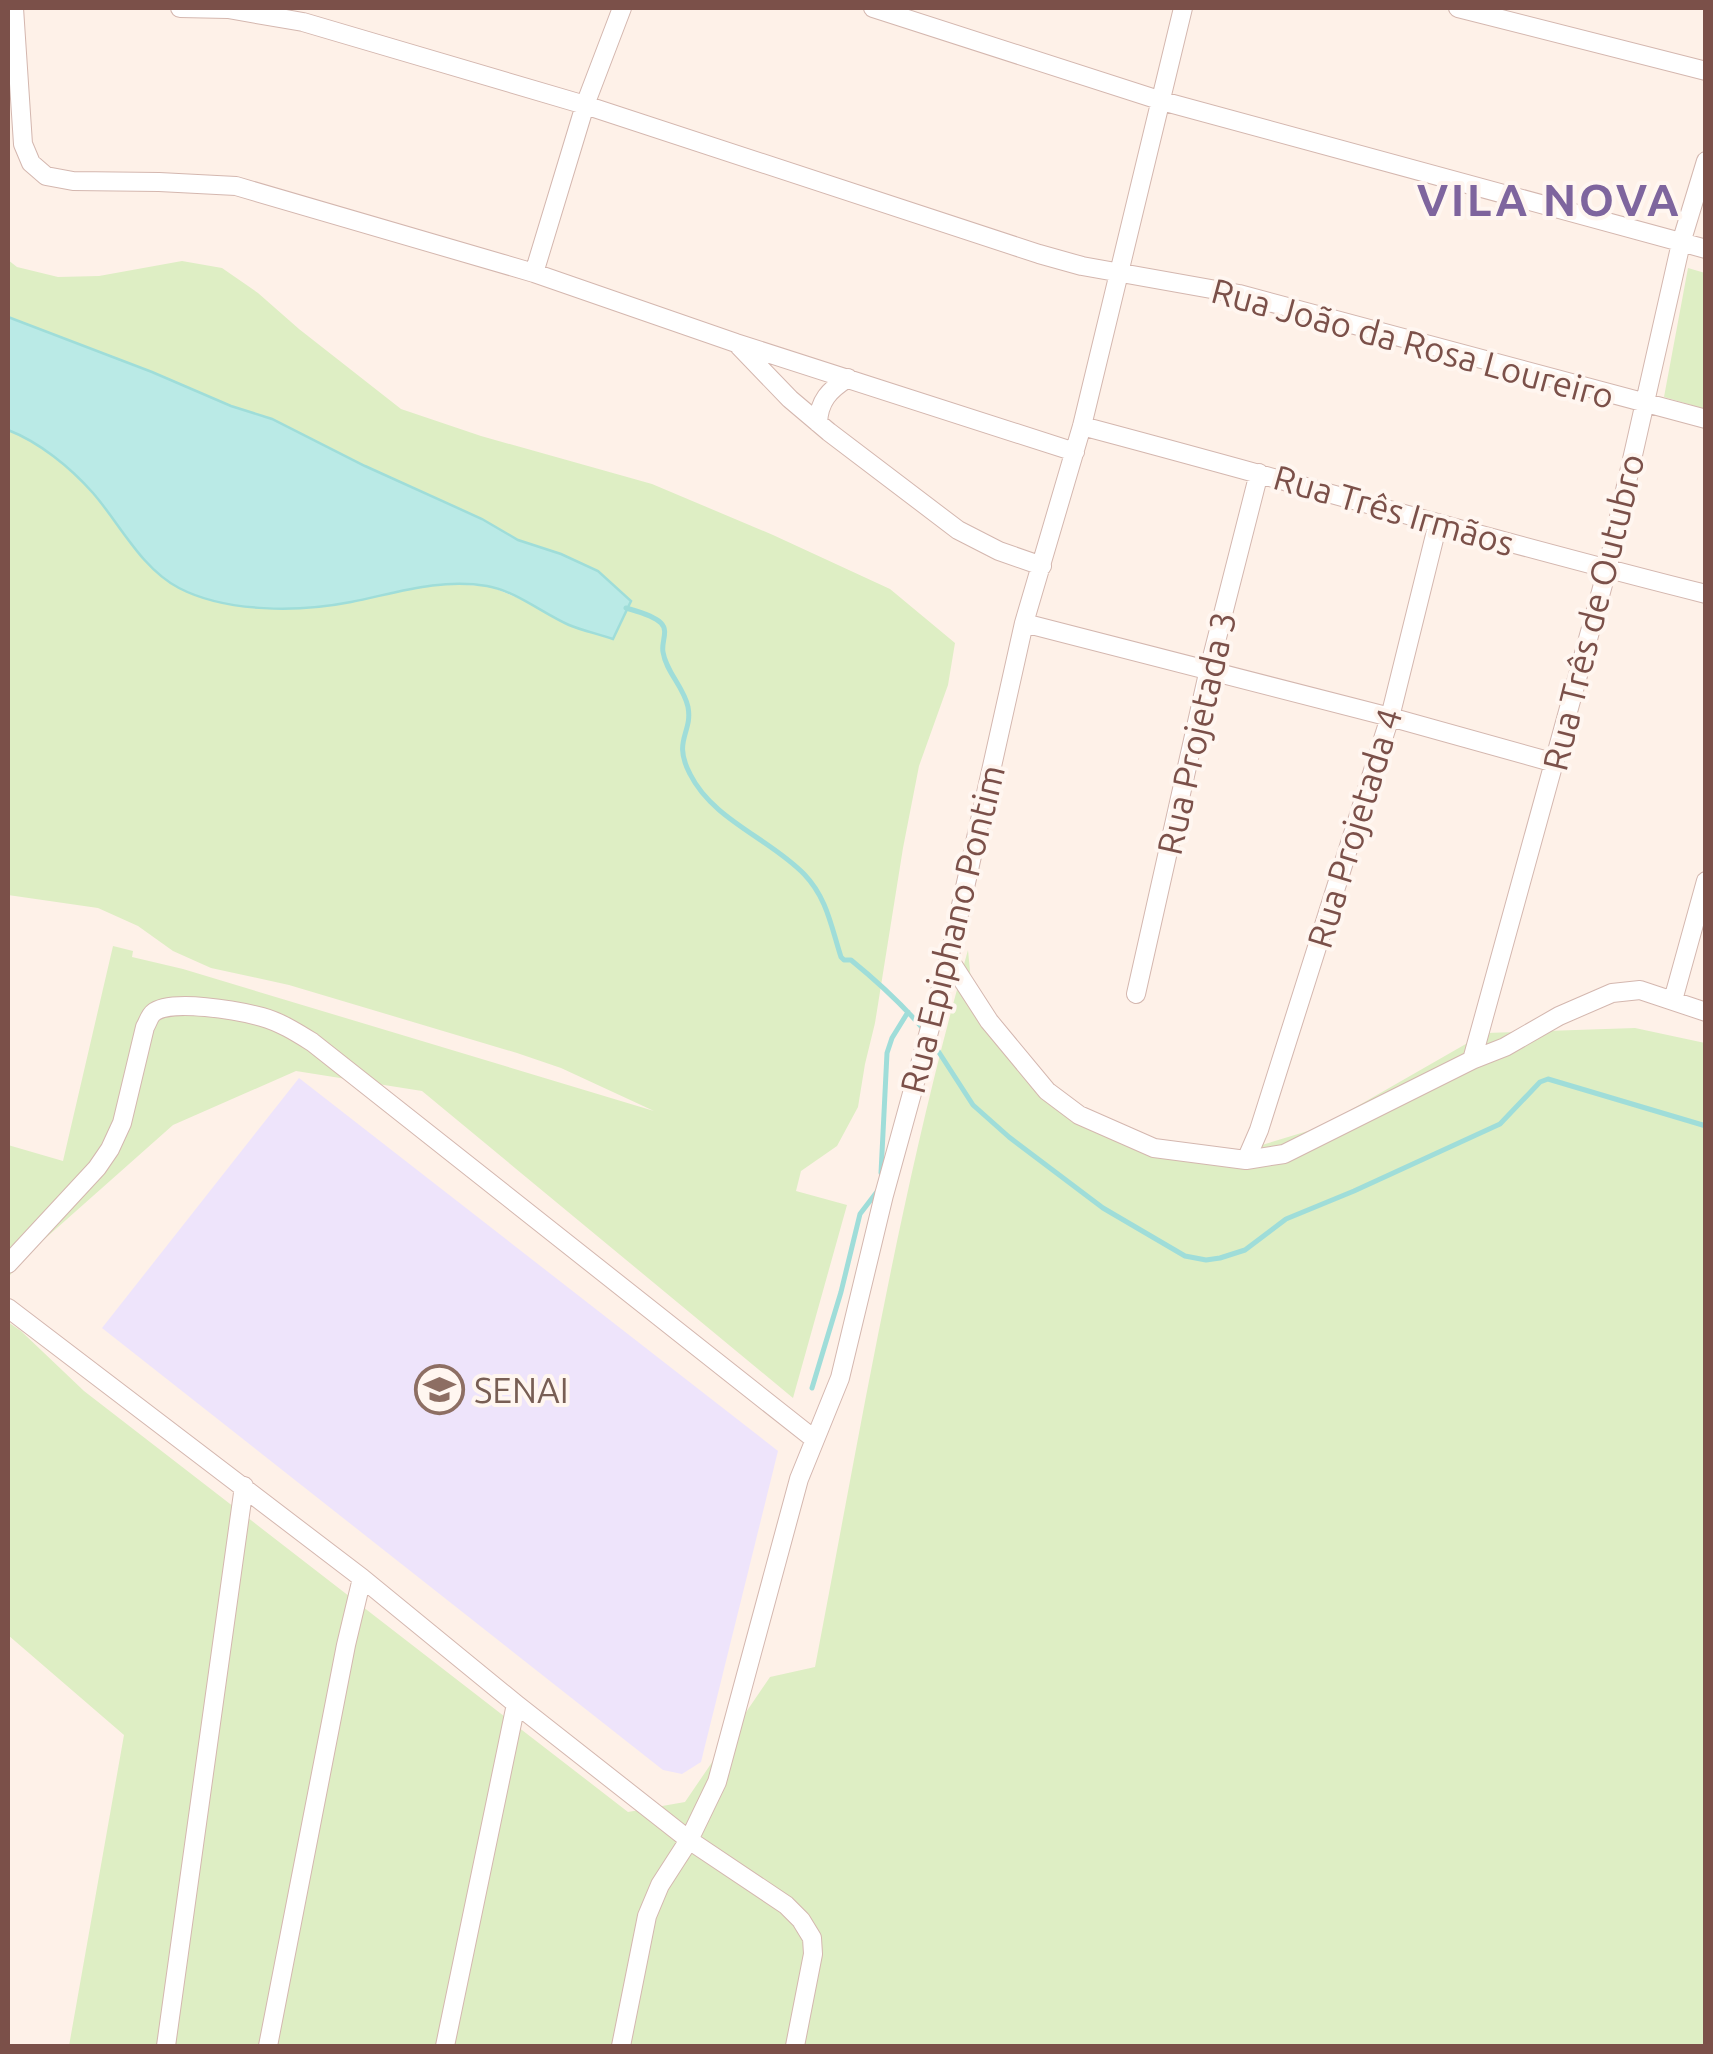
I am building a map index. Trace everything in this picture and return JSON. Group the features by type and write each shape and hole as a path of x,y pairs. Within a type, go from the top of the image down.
{"street":[{"path":"14,8 23,144 30,163 46,176 74,181 236,186 534,273 1075,452"},
{"name":"Rua João da Rosa Loureiro","path":"180,8 228,9 303,22 585,105 1039,254 1082,266 1238,294 1706,419"},
{"path":"534,273 585,105 622,8"},
{"path":"873,8 1162,101 1706,249"},
{"name":"Rua Epiphano Pontim","path":"621,2046 647,1916 717,1782 799,1479 840,1378 884,1195 949,958 1024,623 1082,426 1183,8"},
{"path":"1458,8 1706,72"},
{"name":"Rua Três de Outubro","path":"1472,1060 1607,570 1681,243 1706,161"},
{"path":"736,342 818,423 958,530 999,551 1042,566"},
{"path":"818,423 826,395 848,378"},
{"name":"Rua Três Irmãos","path":"1082,426 1706,594"},
{"name":"Rua Projetada 3","path":"1136,994 1209,670 1259,472"},
{"name":"Rua Projetada 4","path":"1246,1160 1260,1130 1390,716 1438,523"},
{"path":"1024,623 1555,762"},
{"path":"1673,1000 1706,881"},
{"path":"949,958 1012,1049 1047,1091 1079,1115 1154,1148 1246,1160 1284,1154 1505,1047 1559,1016 1612,994 1640,990 1706,1012"},
{"path":"8,1264 110,1149 122,1123 151,1014 188,1004 262,1017 312,1042 814,1440"},
{"path":"8,1308 362,1578 690,1840 786,1905 812,1938 814,1954 795,2046"},
{"path":"166,2046 244,1486"},
{"path":"268,2046 362,1578"},
{"path":"445,2046 516,1704"}],"shaded area":[{"name":"SENAI","path":"299,1078 778,1451 701,1762 682,1774 663,1770 102,1328"}],"green space":[{"path":"8,260 17,267 58,277 99,276 182,261 222,268 401,409 652,484 773,535 890,589 955,643 948,685 919,766 858,1107 837,1146 801,1171 796,1191 847,1205 793,1398 422,1091 296,1071 173,1125 22,1259 8,1278 8,1145 63,1161 113,946 133,951 132,957 654,1111 561,1068 517,1053 289,985 211,968 98,908 8,895 8,430 30,440 68,468 145,560 352,602 442,584 489,586 530,603 631,601 598,571 518,540 272,419 8,317"},
{"path":"1688,268 1705,273 1705,409 1664,397"},
{"path":"968,950 974,1013 1028,1072 1115,1138 1242,1151 1321,1127 1485,1033 1635,1028 1705,1043 1705,2046 69,2046 124,1735 8,1635 8,1322 84,1391 628,1812 685,1802 770,1677 815,1667 902,1217"}],"water":[{"path":"8,317 272,419 518,540 598,571 631,601 613,639 569,625 519,597 470,584 435,585 351,602 287,609 219,602 179,588 153,569 74,474 42,448 8,430"}],"waterway":[{"path":"626,608 654,618 663,626 665,659 688,707 685,762 700,790 727,816 804,874 823,903 841,957 851,960 871,977 925,1031"},
{"path":"881,1173 887,1053 908,1012"},
{"path":"931,1040 973,1105 1009,1137 1103,1208 1185,1256 1206,1260 1245,1250 1286,1219 1500,1124 1540,1082 1548,1079 1706,1126"},
{"path":"812,1388 860,1214 876,1193"}],"place":[{"name":"SENAI","path":"439,1390"}],"district":[{"name":"VILA NOVA","path":"1549,199"}]}
